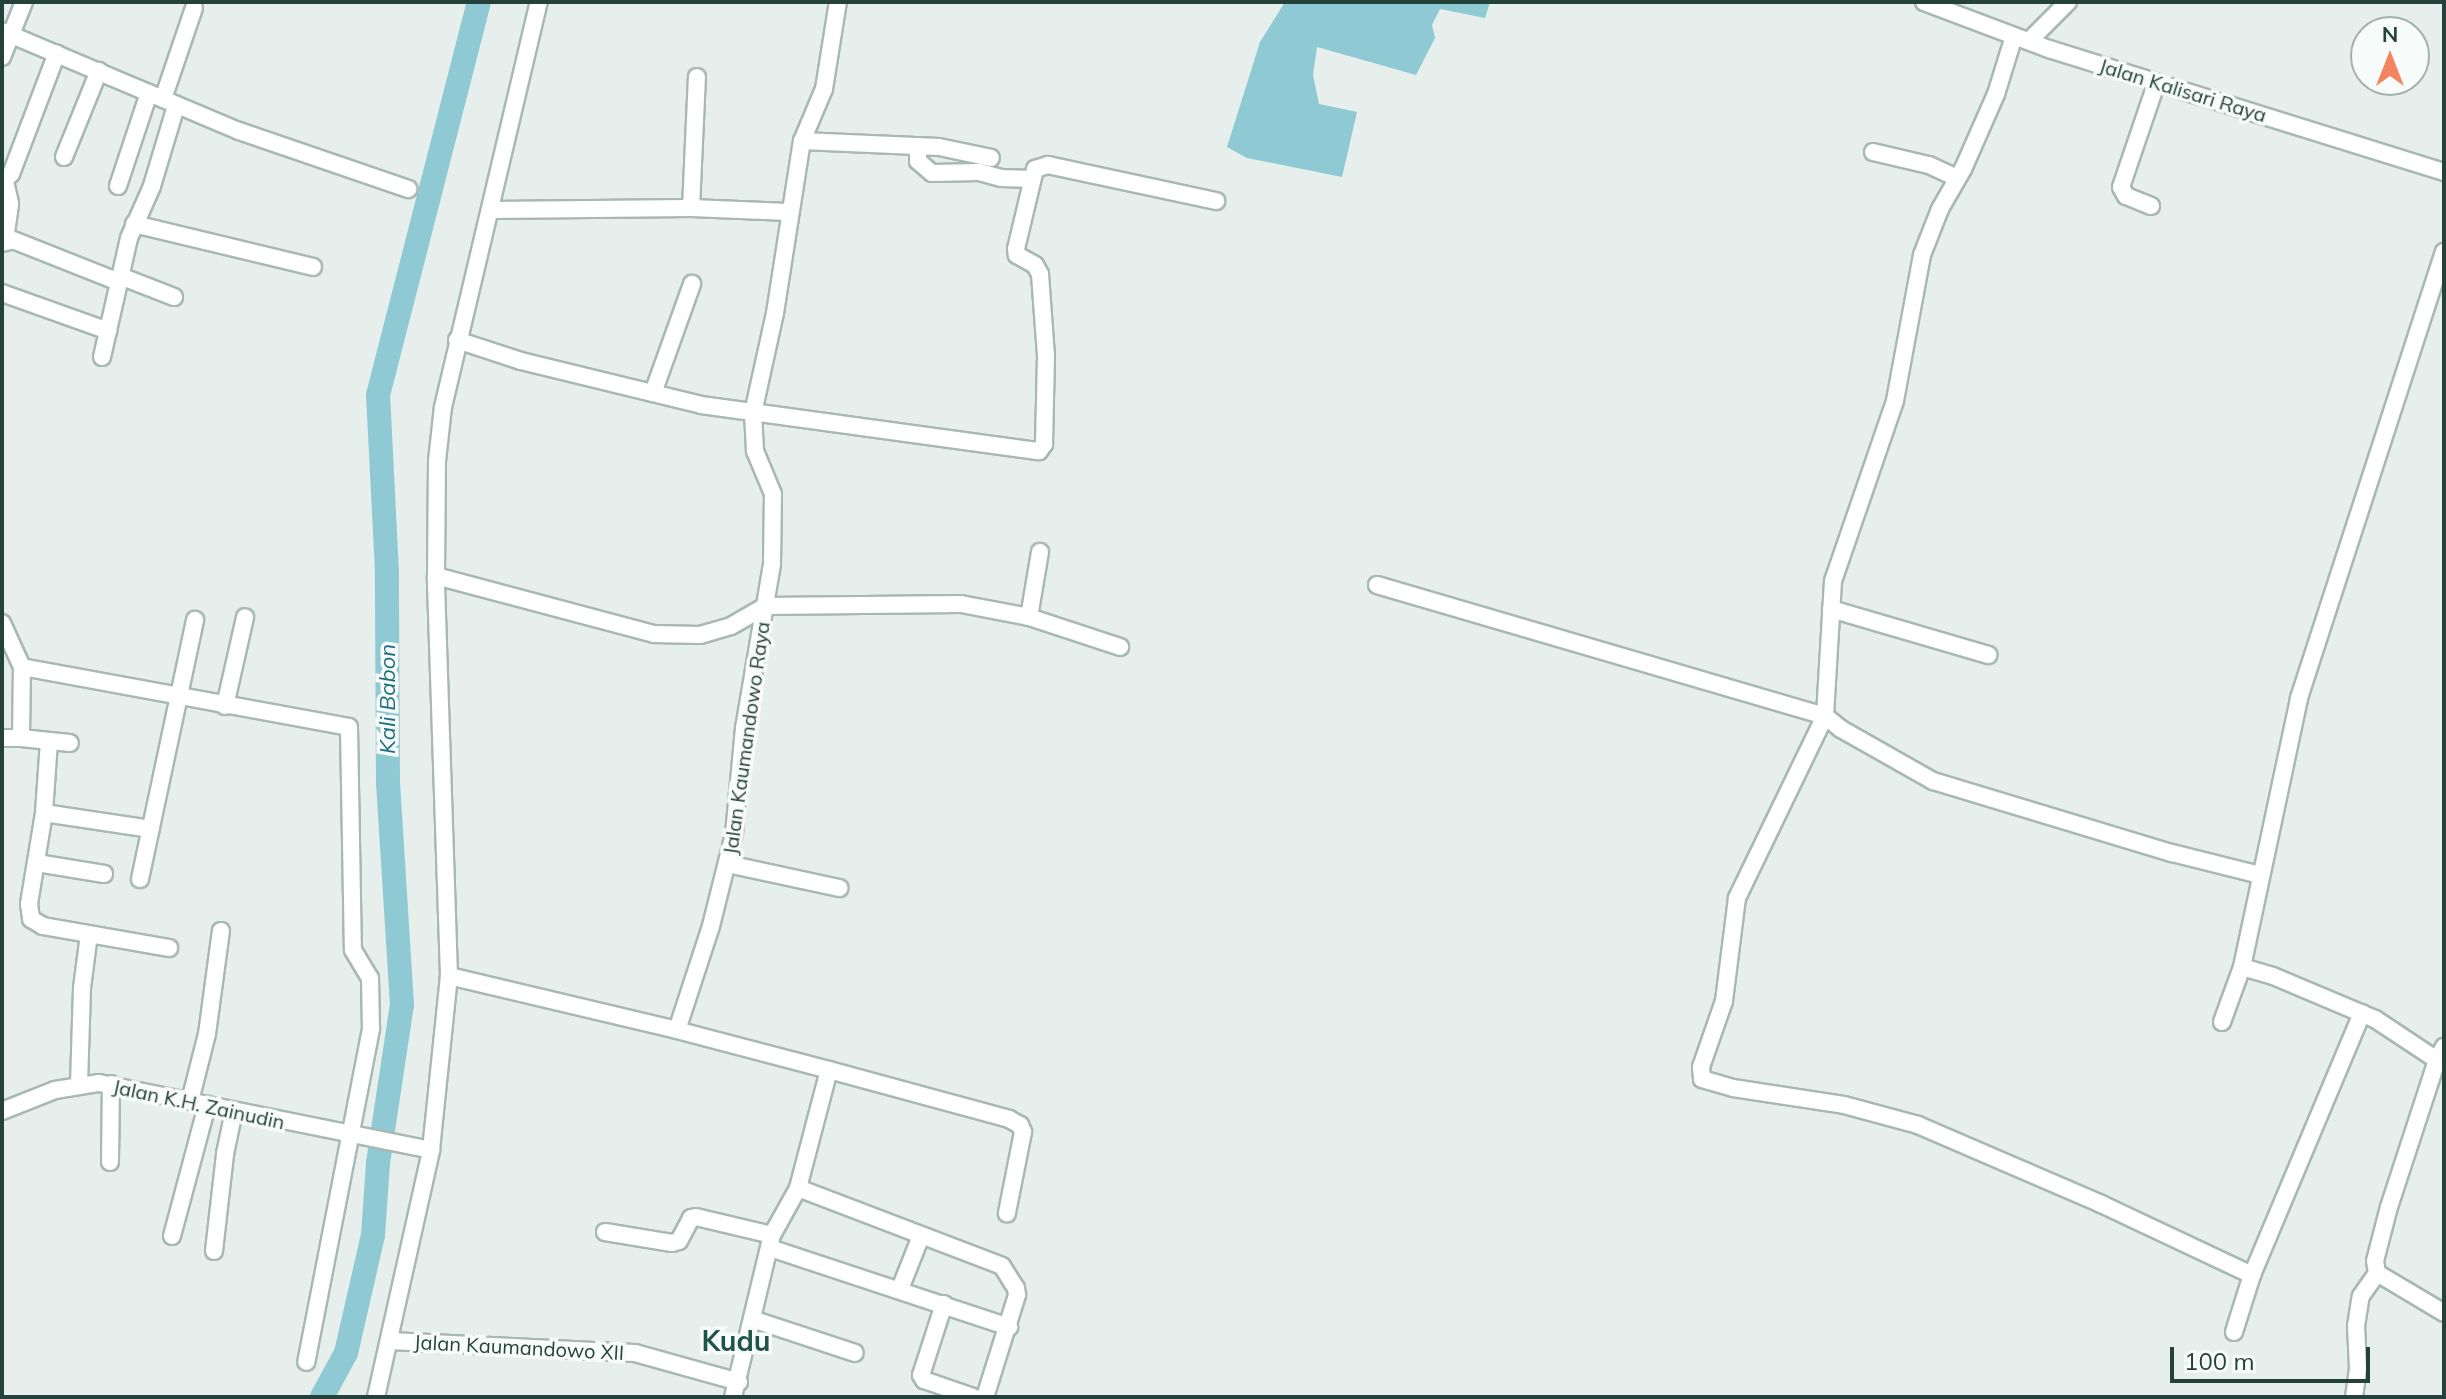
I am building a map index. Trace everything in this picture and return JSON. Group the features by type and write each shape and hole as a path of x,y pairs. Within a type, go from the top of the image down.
{"street":[{"path":"2,57 6,33 24,2"},
{"path":"376,1397 430,1149 449,976 436,576 437,461 443,407 539,2"},
{"name":"Jalan Kaumandowo Raya","path":"677,1030 728,864 749,698 772,564 774,508 771,485 755,451 753,413 775,313 802,141 824,89 838,2"},
{"name":"Jalan Kalisari Raya","path":"1924,2 2156,84 2444,172"},
{"path":"2068,2 2021,38 1940,209 1922,255 1895,401 1842,545 1833,581 1825,716 1737,898 1724,1001 1701,1067 1702,1079 1733,1088 1844,1105 1918,1125 2252,1275"},
{"path":"118,186 163,99 194,8"},
{"path":"6,33 163,99 408,189"},
{"path":"57,53 11,174 4,181 10,203 3,242 13,240 174,297"},
{"path":"64,157 99,71"},
{"path":"691,208 697,77"},
{"path":"2151,206 2126,196 2121,187 2156,84"},
{"path":"102,357 134,224 152,186 163,99"},
{"path":"802,141 918,146 991,158"},
{"path":"918,146 918,161 932,173 979,172 1001,178 1032,179"},
{"path":"1873,152 1929,165 1957,178"},
{"path":"457,340 521,361 753,413 1039,451 1044,444 1046,356 1040,274 1035,265 1017,255 1016,249 1037,167 1048,165 1216,201"},
{"path":"491,210 691,208 789,212"},
{"path":"134,224 313,267"},
{"path":"2222,1022 2242,967 2299,698 2444,252"},
{"path":"653,393 692,284"},
{"path":"2,293 108,331"},
{"path":"1029,617 1040,552"},
{"path":"436,576 667,636 700,635 731,626 765,606 961,604 1029,617 1120,647"},
{"path":"1377,585 1825,716 1841,729 1933,781 2158,849 2260,875"},
{"path":"1831,609 1988,655"},
{"path":"225,706 245,617"},
{"path":"140,879 195,620"},
{"path":"2,623 22,667 21,738"},
{"path":"22,667 349,727 353,950 371,981 371,1029 306,1362"},
{"path":"2,738 70,743"},
{"path":"49,741 44,813 29,904 31,919 43,926 169,948"},
{"path":"44,813 151,829"},
{"path":"37,863 104,874"},
{"path":"728,864 839,888"},
{"path":"172,1236 199,1103 221,931"},
{"path":"79,1084 82,988 89,934"},
{"path":"2242,967 2273,976 2362,1013 2441,1054 2389,1207 2375,1261 2377,1273 2361,1296 2356,1326 2358,1368 2354,1397"},
{"path":"449,976 677,1030 1009,1119 1020,1125 1023,1132 1007,1213"},
{"path":"2234,1332 2252,1275 2362,1013"},
{"path":"736,1390 771,1242 798,1188 829,1070"},
{"name":"Jalan K.H. Zainudin","path":"2,1111 79,1084 111,1084 430,1149"},
{"path":"110,1162 111,1084"},
{"path":"214,1251 225,1154 234,1111"},
{"path":"798,1188 1002,1266 1016,1288 1009,1327 985,1397"},
{"path":"605,1232 672,1243 679,1241 688,1223 696,1217 1009,1327"},
{"path":"900,1289 921,1236"},
{"path":"2377,1273 2444,1313"},
{"path":"944,1304 921,1375 924,1380 973,1397"},
{"path":"755,1320 855,1353"},
{"name":"Jalan Kaumandowo XII","path":"390,1341 635,1353 736,1390"}],"water":[{"path":"1285,2 1490,2 1485,18 1440,9 1432,25 1435,38 1416,75 1317,47 1313,75 1319,104 1357,112 1342,177 1247,158 1227,147 1260,42"}],"waterway":[{"name":"Kali Babon","path":"322,1397 346,1353 373,1235 378,1163 402,1005 388,784 387,572 378,395 479,2"}],"district":[{"name":"Kudu","path":"736,1341"}]}
